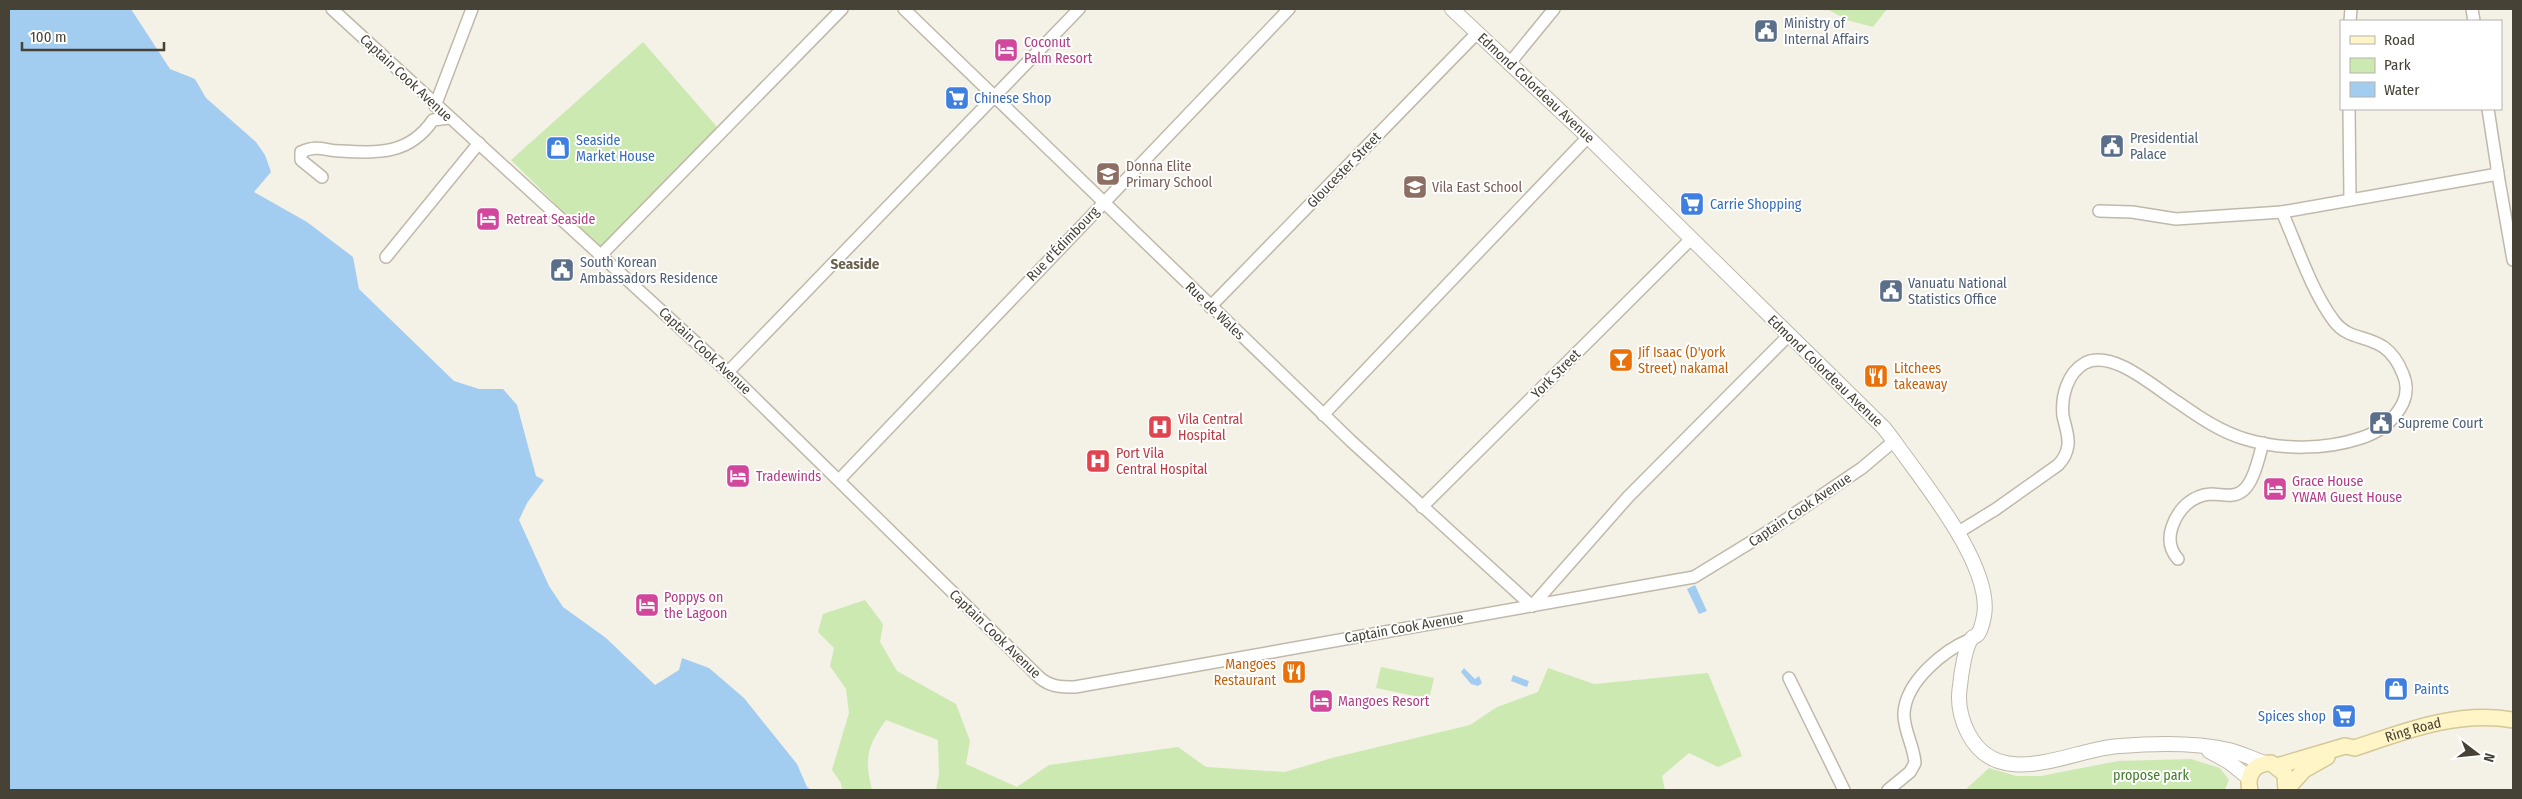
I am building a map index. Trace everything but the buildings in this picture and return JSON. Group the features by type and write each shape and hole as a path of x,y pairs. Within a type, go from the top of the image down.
{"main road":[{"name":"Ring Road","path":"2271,764 2345,746 2355,748 2434,724 2461,718 2492,716 2513,720"},
{"name":"Ring Road","path":"2286,790 2304,770 2345,746"},
{"path":"2248,787 2254,768 2271,764 2285,774 2286,790"}],"street":[{"name":"Captain Cook Avenue","path":"332,9 728,372 1047,684 1058,687 1075,687 1694,577 1769,531 1862,468 1894,442"},
{"path":"436,106 472,9"},
{"path":"600,256 842,9"},
{"name":"Rue de Wales","path":"904,9 995,95 1210,307 1422,507 1532,606"},
{"path":"728,372 1079,9"},
{"name":"Rue d'Édimbourg","path":"839,480 1289,9"},
{"name":"Edmond Colordeau Avenue","path":"1452,9 1588,137 1690,240 1884,428 1957,533 1975,564 1984,595 1981,626 1978,634 1971,639 1962,669 1958,697 1962,719 1968,732 1987,754 2005,762 2028,766 2118,746 2197,744 2231,750 2271,764"},
{"path":"1509,64 1554,9"},
{"name":"Gloucester Street","path":"1210,307 1477,33"},
{"path":"2349,110 2350,199"},
{"path":"2488,110 2513,260"},
{"path":"322,177 301,160 302,152 312,147 338,151 396,150 423,134 433,120 449,118"},
{"path":"1323,414 1508,218 1588,137"},
{"path":"386,257 479,143"},
{"path":"2098,211 2132,212 2176,219 2282,212 2498,174 2497,169"},
{"path":"1957,533 1996,509 2058,465 2068,445 2063,416 2064,390 2070,378 2079,368 2094,360 2101,360 2124,367 2216,426 2244,439 2263,443 2310,447 2334,444 2371,435 2393,419 2405,398 2406,391 2402,371 2391,351 2376,342 2340,328 2333,320 2324,307 2282,212"},
{"name":"York Street","path":"1422,507 1690,240"},
{"path":"1532,606 1628,497 1789,335"},
{"path":"2178,559 2169,539 2176,516 2184,506 2203,496 2232,496 2242,492 2249,483 2263,443"},
{"path":"1888,790 1910,772 1915,763 1904,714 1911,691 1940,656 1953,647 1971,639"},
{"path":"1789,678 1844,790"},
{"path":"2197,744 2229,762 2248,787"}],"green space":[{"path":"1827,9 1887,9 1873,27 1847,20"},
{"path":"643,42 717,127 600,248 511,160"},
{"path":"865,600 883,624 880,642 897,671 956,704 970,741 966,764 1017,787 1049,765 1178,747 1206,767 1285,772 1332,758 1470,725 1497,707 1538,692 1548,668 1594,684 1708,673 1742,756 1718,767 1689,753 1662,776 1665,790 936,790 939,774 938,740 886,720 871,745 869,753 868,770 872,790 842,790 841,783 832,770 849,713 846,689 830,666 834,648 818,632 823,614"},
{"path":"1381,667 1434,678 1429,699 1376,688"},
{"name":"propose park","path":"2191,759 2220,768 2229,780 2225,789 1965,790 1989,768 2016,776 2041,776 2118,761"}],"water":[{"path":"9,9 131,9 170,69 195,79 206,98 256,142 265,155 271,172 254,192 307,222 353,257 359,289 454,381 479,389 503,389 517,405 536,476 544,480 527,503 519,520 549,586 563,607 606,638 655,685 679,670 682,658 709,668 744,698 797,764 807,787 811,790 9,790"},
{"path":"1695,585 1707,611 1699,614 1687,589"},
{"path":"1464,668 1475,679 1479,676 1482,683 1478,686 1471,684 1461,672"},
{"path":"1513,675 1529,681 1527,687 1511,681"}],"place":[{"name":"Ministry of Internal Affairs","path":"1766,31"},
{"name":"Coconut Palm Resort","path":"1006,50"},
{"name":"Chinese Shop","path":"957,98"},
{"name":"Presidential Palace","path":"2112,146"},
{"name":"Seaside Market House","path":"558,148"},
{"name":"Donna Elite Primary School","path":"1108,174"},
{"name":"Vila East School","path":"1415,187"},
{"name":"Carrie Shopping","path":"1692,204"},
{"name":"Retreat Seaside","path":"488,219"},
{"name":"South Korean Ambassadors Residence","path":"562,270"},
{"name":"Vanuatu National Statistics Office","path":"1891,291"},
{"name":"Jif Isaac (D'york Street) nakamal","path":"1621,360"},
{"name":"Litchees takeaway","path":"1876,376"},
{"name":"Supreme Court","path":"2381,423"},
{"name":"Vila Central Hospital","path":"1160,427"},
{"name":"Port Vila Central Hospital","path":"1098,461"},
{"name":"Tradewinds","path":"738,476"},
{"name":"Grace House YWAM Guest House","path":"2275,489"},
{"name":"Poppys on the Lagoon","path":"647,605"},
{"name":"Mangoes Restaurant","path":"1294,672"},
{"name":"Paints","path":"2396,689"},
{"name":"Mangoes Resort","path":"1321,701"},
{"name":"Spices shop","path":"2344,716"}],"district":[{"name":"Seaside","path":"855,264"}]}
